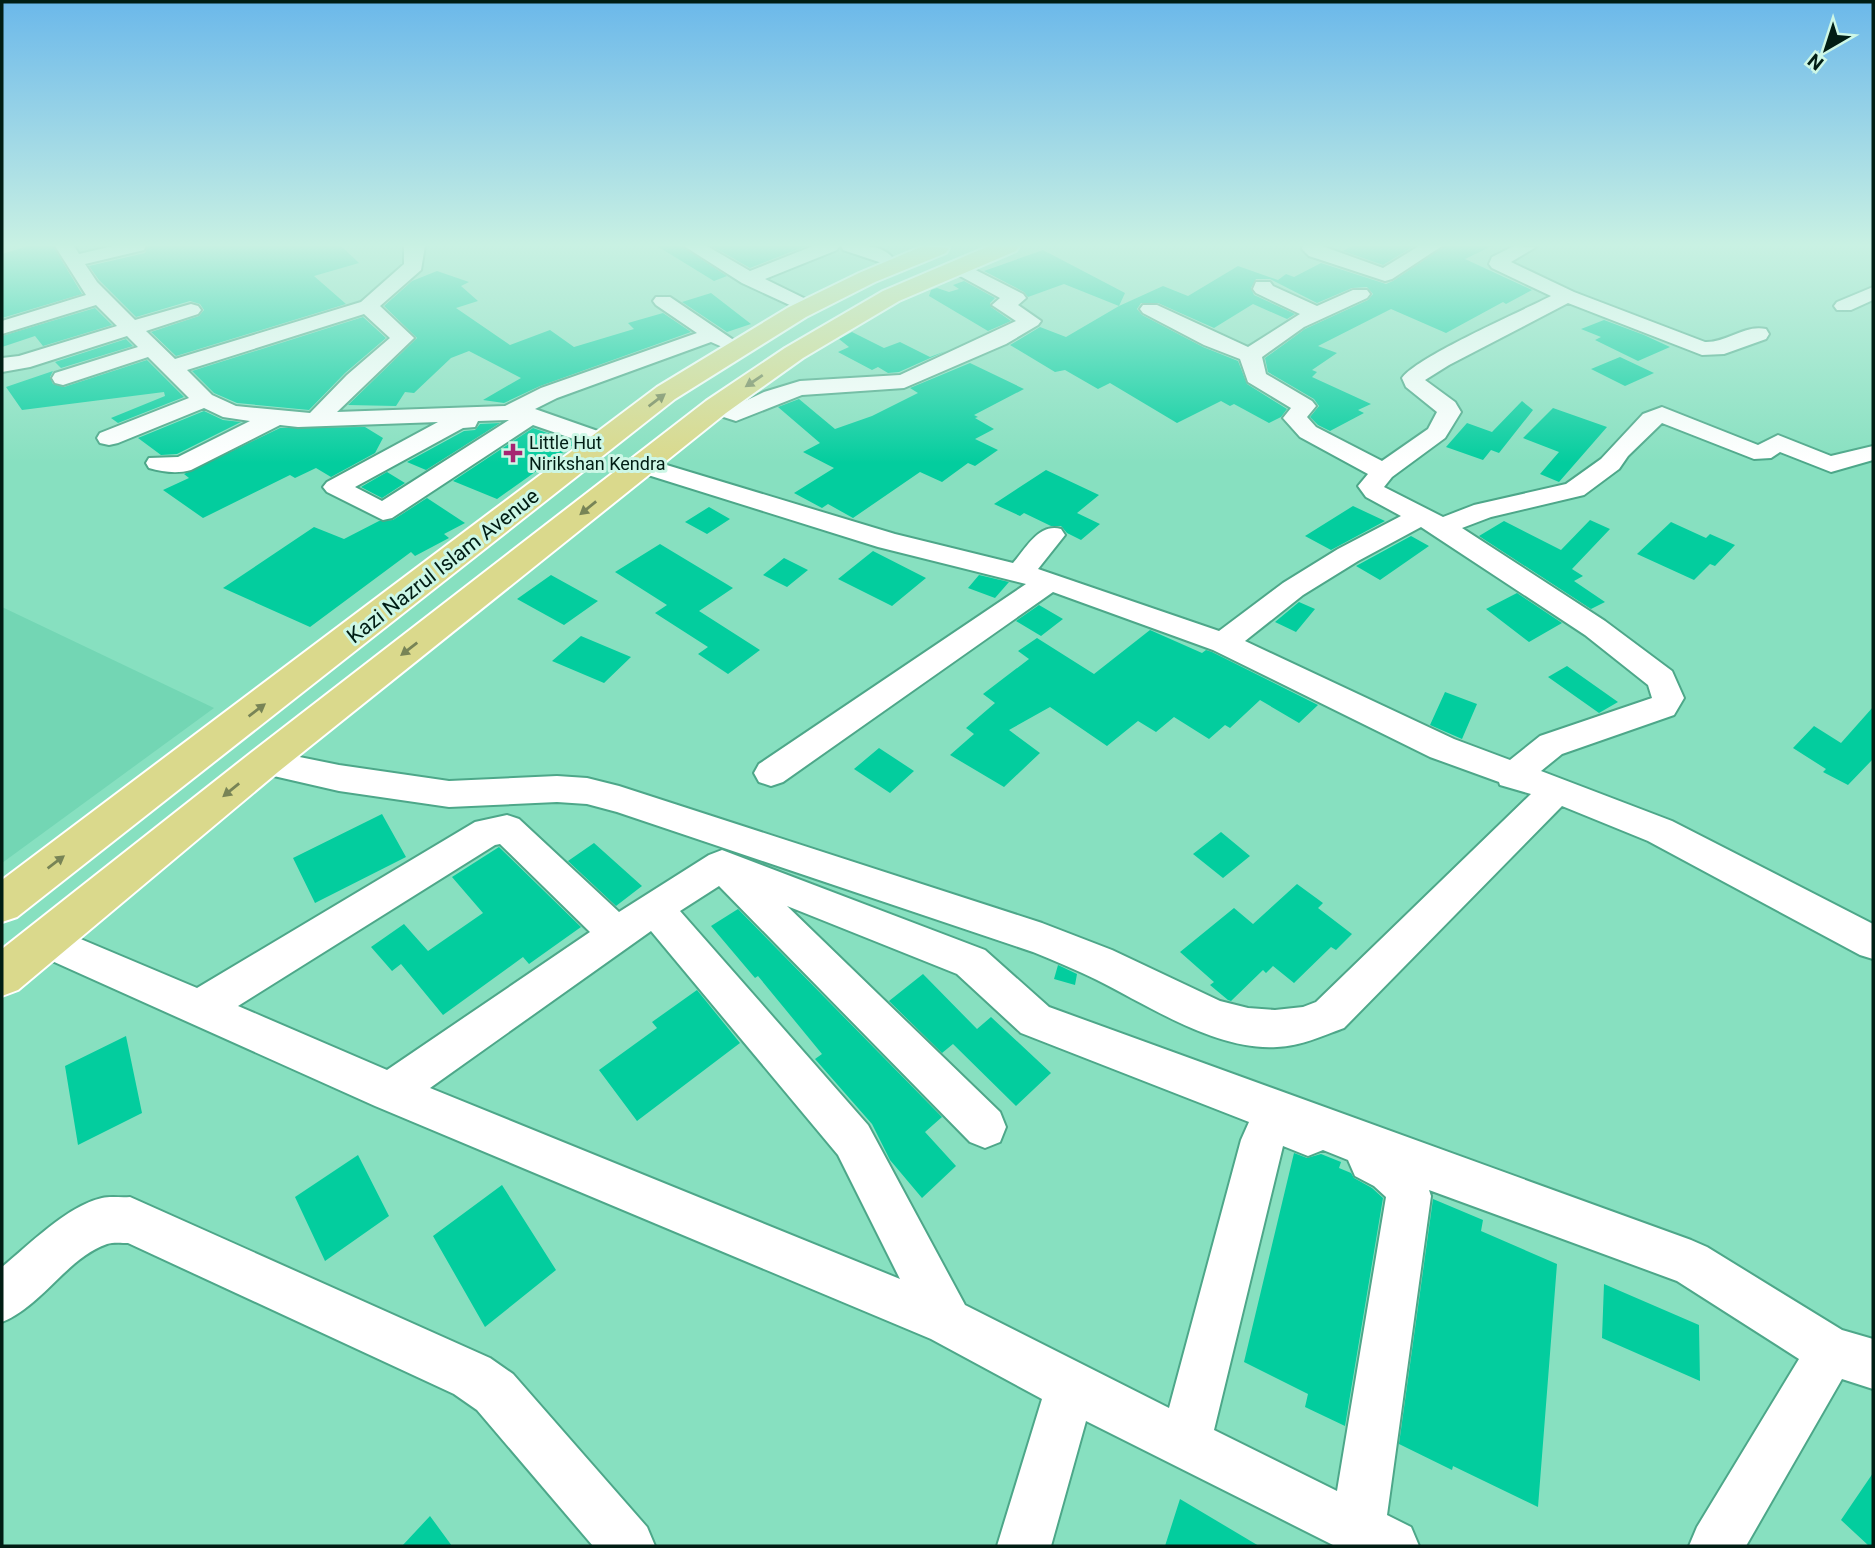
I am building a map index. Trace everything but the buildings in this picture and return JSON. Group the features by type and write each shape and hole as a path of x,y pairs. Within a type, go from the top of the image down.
{"main road":[{"name":"Kazi Nazrul Islam Avenue","path":"2,904 352,638 666,393 788,318"},
{"path":"2,975 265,762 641,465 716,407 850,318"}],"street":[{"path":"2,328 33,318"},
{"path":"121,318 204,400 231,412 317,419 515,421"},
{"path":"2,365 22,362 165,318"},
{"path":"171,368 329,318"},
{"path":"317,419 355,380 403,338 381,318"},
{"path":"690,318 735,349"},
{"path":"716,407 736,414 772,397 800,388 904,381 998,339 1031,321 1026,318"},
{"path":"1168,318 1250,355"},
{"path":"1250,355 1308,318"},
{"path":"1512,776 1551,745 1663,707 1668,698 1661,678 1595,628 1431,522 1375,492 1371,486 1383,472 1437,433 1449,412 1413,378 1441,360 1523,318"},
{"path":"1625,318 1702,348 1716,349 1758,334"},
{"path":"603,441 515,421 460,420 336,487 383,512 515,421 548,393 714,334"},
{"path":"63,378 152,349"},
{"path":"1250,355 1256,377 1304,406 1295,418 1308,432 1383,472"},
{"path":"109,438 204,400"},
{"path":"1223,643 1293,589 1348,555 1431,522 1575,489 1610,464 1619,451 1651,419 1662,414 1754,452 1762,453 1778,442 1831,465 1844,459 1873,453"},
{"path":"158,463 181,465 277,417"},
{"path":"641,465 888,541 1049,581 1223,643 1442,748 1512,776 1595,804 1673,837 1873,943"},
{"path":"1020,573 1052,535"},
{"path":"771,772 1049,581"},
{"path":"265,762 339,778 449,794 557,789 587,791 620,799 1042,939 1095,960 1219,1019 1247,1027 1277,1030 1308,1026 1330,1015 1555,791"},
{"path":"201,1007 487,832 507,830 515,836 616,933"},
{"path":"390,1092 616,933 722,865"},
{"path":"722,865 985,1127"},
{"path":"722,865 971,962 1035,1020 1351,1140 1691,1263 1852,1358 1716,1546"},
{"path":"654,908 853,1140 948,1322"},
{"path":"45,940 390,1092 948,1322 1072,1387 1375,1538 1409,1196 1405,1182 1392,1169 1283,1125 1270,1127 1263,1140 1185,1443"},
{"path":"2,1298 69,1241 102,1221 130,1220 472,1376 495,1392 628,1546"},
{"path":"1024,1546 1072,1387"}],"shaded area":[{"path":"2,607 214,708 2,863"}],"place":[{"name":"Little Hut Nirikshan Kendra","path":"513,453"}]}
